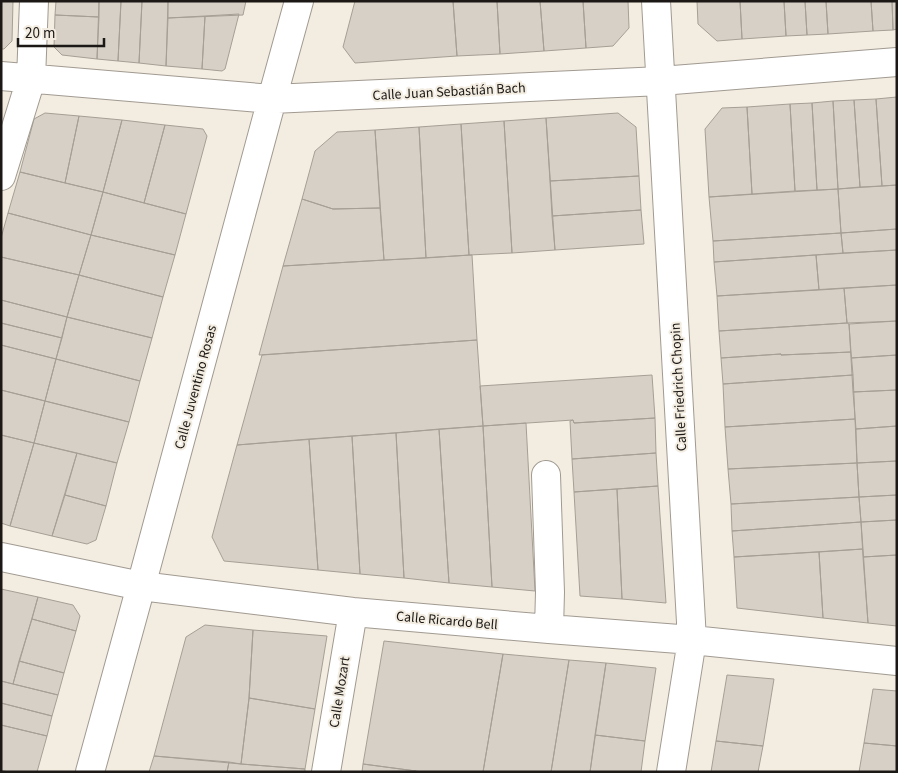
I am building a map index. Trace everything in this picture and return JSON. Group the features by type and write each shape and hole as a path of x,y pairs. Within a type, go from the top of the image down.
{"street":[{"path":"1,176 30,79 34,1"},
{"name":"Calle Juventino Rosas","path":"90,772 299,1"},
{"name":"Calle Friedrich Chopin","path":"656,1 692,640 670,772"},
{"name":"Calle Juan Sebastián Bach","path":"1,76 272,99 661,82 897,62"},
{"path":"546,475 550,592 549,630"},
{"name":"Calle Ricardo Bell","path":"1,557 141,586 352,612 549,630 692,640 897,661"},
{"name":"Calle Mozart","path":"326,772 352,612"}],"building":[{"path":"1,1 13,1 12,41 4,49 1,49"},
{"path":"56,1 99,1 99,17 55,15"},
{"path":"99,1 121,1 118,61 97,59"},
{"path":"121,1 142,1 139,63 118,61"},
{"path":"142,1 168,1 166,66 139,63"},
{"path":"168,1 246,1 243,15 168,18"},
{"path":"355,1 453,1 457,56 355,63 343,47"},
{"path":"453,1 497,1 500,54 457,56"},
{"path":"497,1 540,1 544,51 500,54"},
{"path":"540,1 583,1 586,48 544,51"},
{"path":"583,1 628,1 629,28 613,46 586,48"},
{"path":"697,1 740,1 742,39 717,41 698,24"},
{"path":"740,1 784,1 786,36 742,39"},
{"path":"784,1 805,1 807,35 786,36"},
{"path":"805,1 826,1 828,34 807,35"},
{"path":"826,1 871,1 873,31 828,34"},
{"path":"871,1 892,1 893,30 873,31"},
{"path":"892,1 897,1 897,29 893,30"},
{"path":"239,14 225,69 222,71 202,69 205,16"},
{"path":"55,15 99,17 97,59 62,55 54,47"},
{"path":"205,16 202,69 166,66 168,18"},
{"path":"897,97 897,185 882,186 876,99"},
{"path":"876,99 882,186 860,187 854,100"},
{"path":"854,100 860,187 838,189 833,101"},
{"path":"833,101 838,189 817,190 812,103"},
{"path":"812,103 817,190 795,191 790,104"},
{"path":"790,104 795,191 752,194 747,107"},
{"path":"747,107 752,194 709,197 705,129 722,108"},
{"path":"45,113 79,116 65,183 20,172 34,119"},
{"path":"618,113 636,127 639,176 550,181 546,118"},
{"path":"79,116 122,120 103,192 65,183"},
{"path":"546,118 555,250 512,253 504,121"},
{"path":"122,120 165,125 144,203 103,192"},
{"path":"504,121 512,253 469,255 461,124"},
{"path":"461,124 469,255 426,258 419,127"},
{"path":"165,125 203,129 207,136 186,214 144,203"},
{"path":"419,127 426,258 384,260 375,130"},
{"path":"375,130 380,208 333,209 302,199 315,151 337,132"},
{"path":"20,172 103,192 91,235 8,213"},
{"path":"639,176 641,210 552,216 550,181"},
{"path":"897,185 897,229 841,233 838,189"},
{"path":"838,189 841,233 713,241 709,197"},
{"path":"103,192 186,214 175,255 91,235"},
{"path":"302,199 333,209 380,208 384,260 283,266"},
{"path":"641,210 644,244 555,250 552,216"},
{"path":"8,213 91,235 79,275 1,257 1,238"},
{"path":"897,229 897,250 843,253 841,233"},
{"path":"841,233 843,253 714,262 713,241"},
{"path":"91,235 175,255 163,297 79,275"},
{"path":"897,250 897,285 819,290 816,255"},
{"path":"472,255 477,340 259,355 283,266"},
{"path":"816,255 819,290 717,296 714,262"},
{"path":"1,257 79,275 67,317 1,300"},
{"path":"79,275 163,297 152,338 67,317"},
{"path":"897,285 897,321 847,323 844,288"},
{"path":"844,288 847,323 719,331 717,296"},
{"path":"1,300 67,317 62,338 1,323"},
{"path":"67,317 152,338 140,381 56,359"},
{"path":"897,321 897,355 851,358 849,324"},
{"path":"1,323 62,338 56,359 1,345"},
{"path":"849,324 851,352 721,358 719,331"},
{"path":"477,340 483,426 237,445 262,355"},
{"path":"1,345 56,359 45,401 1,390"},
{"path":"851,352 853,375 723,384 721,358"},
{"path":"897,355 897,390 853,392 851,358"},
{"path":"56,359 140,381 129,422 45,401"},
{"path":"652,375 655,418 574,423 573,420 483,426 480,386"},
{"path":"853,375 855,419 725,427 723,384"},
{"path":"1,390 45,401 34,443 1,435"},
{"path":"897,390 897,426 856,429 853,392"},
{"path":"45,401 129,422 117,463 34,443"},
{"path":"655,418 656,453 572,459 570,421 573,420 574,423"},
{"path":"855,419 857,463 728,469 725,427"},
{"path":"526,423 535,591 492,587 483,426"},
{"path":"483,426 492,587 449,583 439,429"},
{"path":"897,426 897,461 857,463 856,429"},
{"path":"439,429 449,583 404,578 396,433"},
{"path":"396,433 404,578 360,574 352,436"},
{"path":"1,435 34,443 10,526 1,523"},
{"path":"352,436 360,574 318,570 309,439"},
{"path":"309,439 318,570 224,561 212,537 237,445"},
{"path":"34,443 77,453 52,536 10,526"},
{"path":"77,453 117,463 106,506 65,495"},
{"path":"656,453 658,486 574,492 572,459"},
{"path":"897,461 897,495 859,497 857,463"},
{"path":"857,463 859,497 731,504 728,469"},
{"path":"658,486 666,603 622,599 617,489"},
{"path":"617,489 622,599 580,596 574,492"},
{"path":"65,495 106,506 96,540 87,544 52,536"},
{"path":"897,495 897,520 861,522 859,497"},
{"path":"859,497 861,522 732,531 731,504"},
{"path":"897,520 897,555 863,557 861,522"},
{"path":"861,522 863,549 734,557 732,531"},
{"path":"863,549 868,623 823,618 819,552"},
{"path":"819,552 823,618 737,608 734,557"},
{"path":"897,555 897,626 868,623 863,557"},
{"path":"1,589 38,597 13,684 1,681"},
{"path":"38,597 73,605 80,616 76,631 32,619"},
{"path":"32,619 76,631 64,673 19,661"},
{"path":"205,625 253,630 249,699 241,764 154,756 186,637"},
{"path":"253,630 327,636 315,709 249,698"},
{"path":"384,641 503,654 483,772 423,772 363,764"},
{"path":"503,654 569,660 551,772 483,772"},
{"path":"569,660 606,663 590,772 551,772"},
{"path":"19,661 64,673 58,695 13,684"},
{"path":"606,663 656,668 645,741 595,735"},
{"path":"727,675 774,679 763,746 716,741"},
{"path":"1,681 58,695 52,716 1,703"},
{"path":"873,689 897,691 897,746 864,743"},
{"path":"249,698 315,709 305,769 241,764"},
{"path":"1,703 52,716 47,736 1,725"},
{"path":"1,725 47,736 37,772 8,772 1,770"},
{"path":"595,735 645,741 641,772 590,772"},
{"path":"716,741 763,746 758,772 711,772"},
{"path":"864,743 897,746 897,772 859,772"},
{"path":"154,756 229,762 227,772 149,772"},
{"path":"229,762 305,769 305,772 227,772"},
{"path":"363,764 416,771 362,772"}]}
